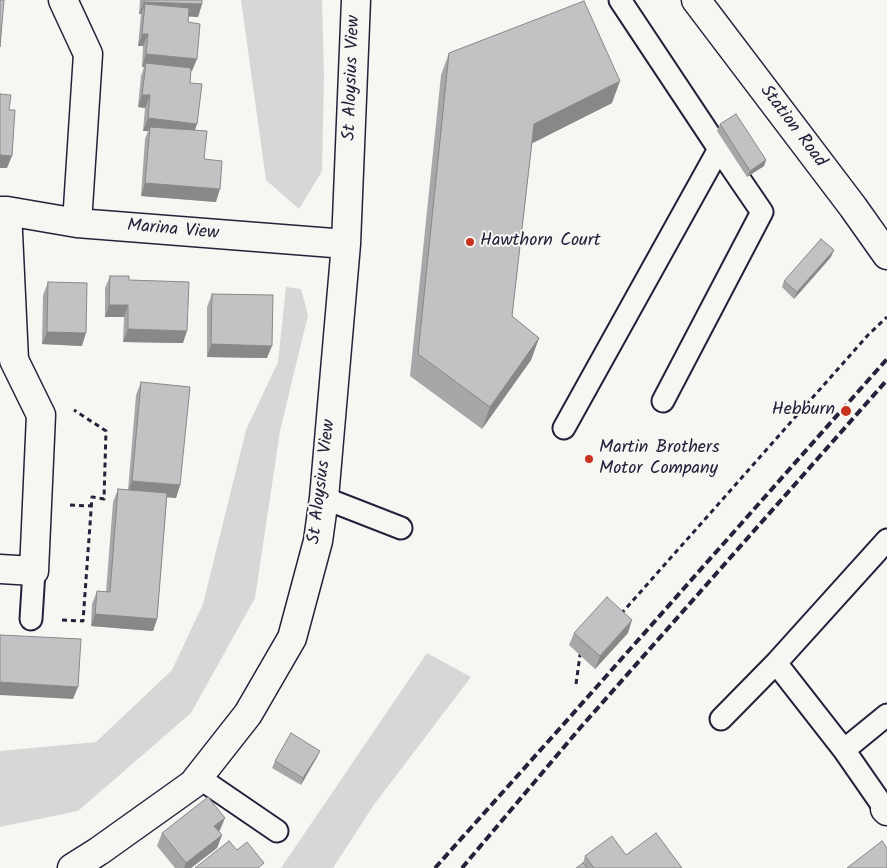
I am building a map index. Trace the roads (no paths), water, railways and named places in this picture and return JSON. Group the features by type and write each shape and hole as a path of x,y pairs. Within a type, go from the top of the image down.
{"street":[{"path":"63,0 88,54 78,223"},
{"name":"St Aloysius View","path":"72,868 193,784 248,714 292,638 318,541 324,498 346,244 356,0"},
{"name":"Station Road","path":"696,0 853,207 887,255"},
{"path":"0,569 34,571 41,415 14,360 3,211"},
{"name":"Marina View","path":"3,211 78,223 346,244"}],"lane":[{"path":"620,0 762,212 663,401"},
{"path":"564,428 719,149"},
{"path":"324,498 401,528"},
{"path":"721,719 776,664 887,540"},
{"path":"31,619 34,571"},
{"path":"776,664 844,750 886,810"},
{"path":"844,750 887,714"},
{"path":"198,777 277,831"}],"railway":[{"path":"435,868 887,359"},
{"path":"462,868 580,728 887,380"}],"place":[{"name":"Hawthorn Court","path":"470,242"},
{"name":"Hebburn","path":"846,411"},
{"name":"Martin Brothers Motor Company","path":"589,459"}]}
